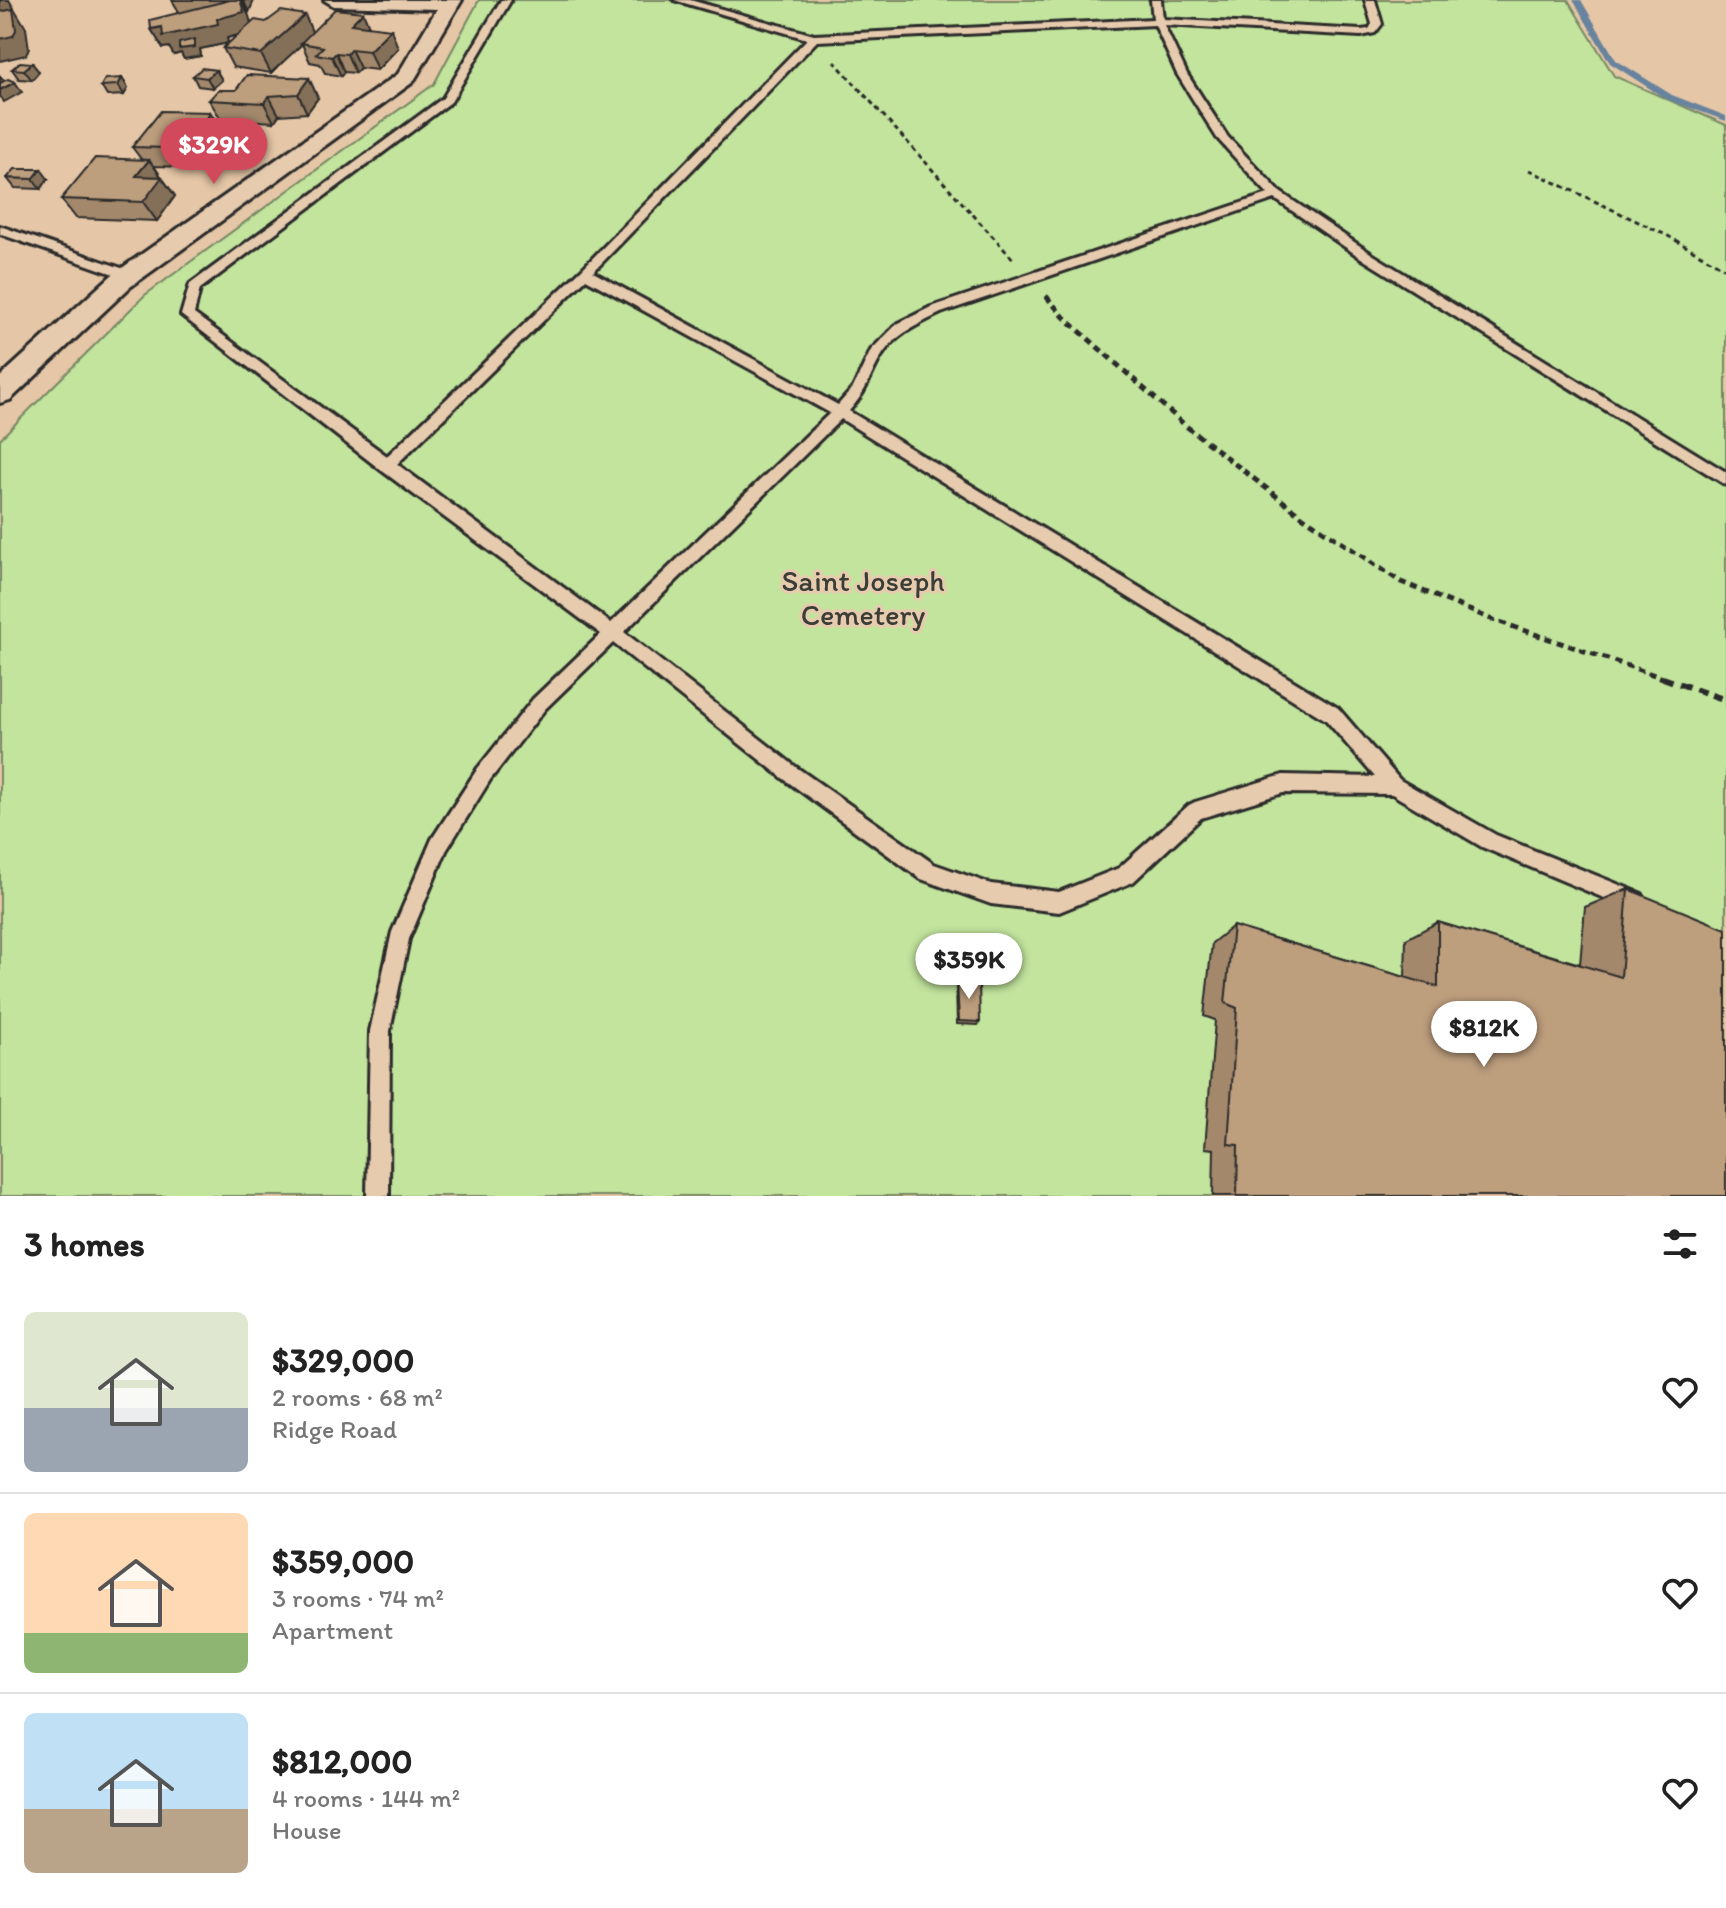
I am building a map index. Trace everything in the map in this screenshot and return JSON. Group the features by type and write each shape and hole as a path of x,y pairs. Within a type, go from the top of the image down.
{"street":[{"path":"0,393 129,275 406,78 450,2 334,0"}],"lane":[{"path":"506,0 447,100 194,287 187,315 611,632 790,773 928,872 991,894 1059,902 1126,875 1195,811 1283,784 1394,786"},
{"path":"679,0 814,38 1158,22 1361,33 1372,31 1377,24 1370,0"},
{"path":"1156,0 1158,22 1182,74 1223,138 1276,195 1368,257 1726,479"},
{"path":"386,466 585,273 814,38"},
{"path":"378,1196 380,1031 399,939 439,845 484,774 539,704 840,412 859,391 876,353 902,327 936,310 1276,195"},
{"path":"0,230 129,275"},
{"path":"585,273 840,412 1332,714 1394,786 1489,841 1652,908"}],"path":[{"path":"814,38 1064,317 1186,426 1302,516 1401,582 1491,619 1726,700"},
{"path":"1529,170 1668,236 1726,269"}],"green space":[{"name":"Saint Joseph Cemetery","path":"479,0 1568,0 1614,76 1726,125 1726,1196 0,1196 0,439 145,295 434,84"}],"building":[{"path":"240,0 244,12 217,19 218,24 163,36 162,27 151,29 150,20"},
{"path":"13,9 16,30 13,36 0,39 0,12"},
{"path":"335,9 363,12 351,24 391,29 369,51 351,49 347,54 336,53 332,57 316,54 323,47 301,43"},
{"path":"281,11 305,15 261,54 223,48 255,20 266,22"},
{"path":"195,39 195,47 179,49 179,43"},
{"path":"20,62 32,63 24,70 12,69"},
{"path":"202,68 216,70 207,78 193,76"},
{"path":"247,75 309,78 298,94 269,96 264,103 209,100 218,90 236,90"},
{"path":"122,78 118,85 101,86 105,79"},
{"path":"8,79 15,82 0,90 0,83"},
{"path":"161,111 210,112 203,128 224,129 210,149 132,147"},
{"path":"95,158 149,160 136,176 162,177 143,202 61,199"},
{"path":"15,169 41,169 33,179 7,178"},
{"path":"1628,889 1726,929 1726,1196 1237,1196 1238,1145 1228,1144 1237,1008 1225,1003 1233,926 1438,987 1438,922 1621,977"},
{"path":"957,981 979,982 980,1022 959,1021"}],"waterway":[{"path":"1577,0 1613,61 1669,97 1726,119"}]}
